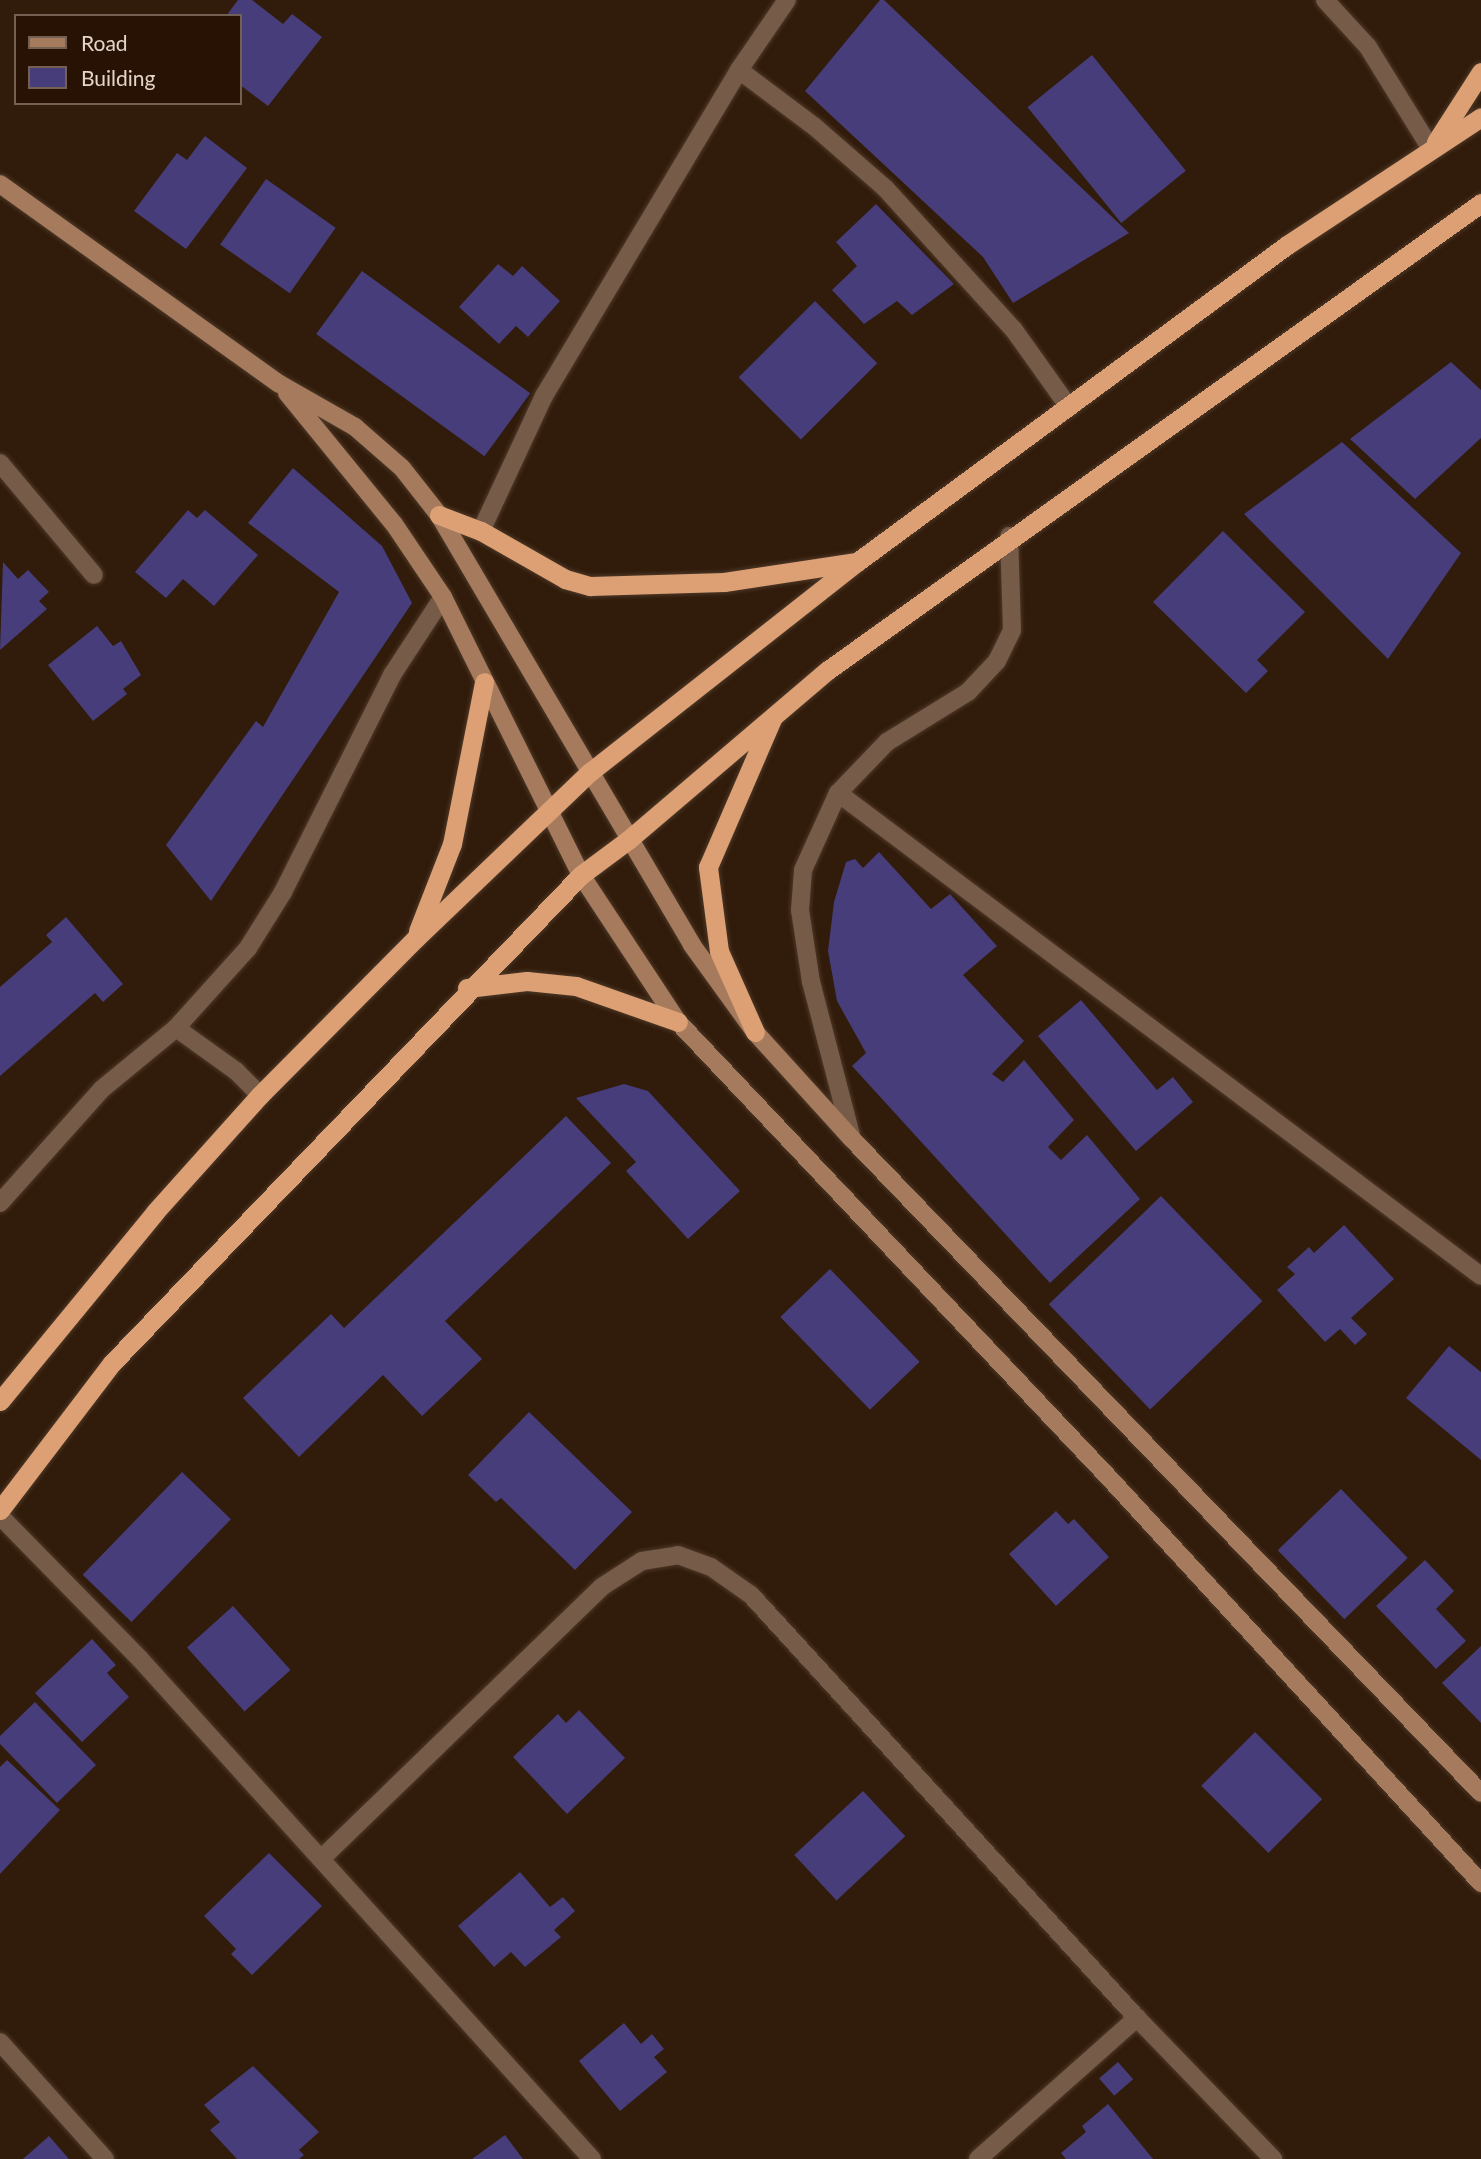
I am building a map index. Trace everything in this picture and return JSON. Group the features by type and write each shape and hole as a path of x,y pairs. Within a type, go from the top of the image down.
{"highway":[{"path":"1431,149 1481,72"},
{"path":"0,1401 155,1212 260,1095 416,938 546,811 590,772 857,562 1287,245 1481,117"},
{"path":"0,1510 112,1363 467,988 580,875 628,840 775,714 1009,536 1481,203"},
{"path":"439,515 481,531 565,579 602,587 724,582 857,562"},
{"path":"416,938 452,844 485,682"},
{"path":"755,1032 719,951 708,867 775,714"},
{"path":"467,988 527,981 576,986 677,1023"}],"main road":[{"path":"0,184 278,383 355,427 402,468 439,515 692,945 755,1032 852,1139 1481,1793"},
{"path":"278,383 394,524 443,597 546,811 580,875 677,1023 1102,1471 1481,1883"}],"street":[{"path":"481,531 544,396 738,69 787,0"},
{"path":"1325,0 1368,47 1431,149"},
{"path":"738,69 886,189 1005,320 1069,407"},
{"path":"0,463 94,575"},
{"path":"852,1139 811,982 800,910 803,870 838,793 887,742 968,692 997,661 1013,630 1009,536"},
{"path":"0,1203 102,1089 176,1028 255,937 392,675 443,597"},
{"path":"838,793 1481,1276"},
{"path":"176,1028 236,1070 260,1095"},
{"path":"0,1516 140,1660 592,2159"},
{"path":"321,1859 603,1586 642,1561 678,1555 711,1567 751,1595 1137,2018 1273,2159"},
{"path":"978,2159 1137,2018"},
{"path":"0,2042 105,2159"}],"building":[{"path":"238,0 252,0 283,24 292,14 322,37 268,106 242,86 242,14 228,14"},
{"path":"880,0 884,0 1129,233 1013,303 983,257 805,91"},
{"path":"1092,55 1186,171 1121,223 1027,107"},
{"path":"205,136 247,168 186,249 134,211 177,153 187,160"},
{"path":"266,179 336,228 290,293 220,245"},
{"path":"876,204 954,284 912,315 897,301 864,324 832,290 857,266 836,242"},
{"path":"498,264 513,276 522,266 560,301 528,337 516,326 499,344 459,307"},
{"path":"362,271 530,393 484,456 316,334"},
{"path":"815,301 877,363 801,440 739,377"},
{"path":"1451,362 1481,390 1481,438 1415,499 1350,439"},
{"path":"1342,442 1461,553 1388,659 1244,514"},
{"path":"293,468 382,546 412,603 211,901 166,845 256,721 263,727 339,592 248,523"},
{"path":"188,510 197,518 205,510 258,555 214,606 183,579 166,598 135,572"},
{"path":"1223,531 1305,612 1257,660 1268,671 1246,693 1153,602"},
{"path":"3,562 18,579 28,570 49,592 39,601 47,609 0,650"},
{"path":"97,626 113,646 121,641 141,675 123,689 127,694 93,721 48,665"},
{"path":"879,852 931,909 950,894 997,946 963,975 1024,1041 992,1074 1003,1082 1024,1060 1074,1120 1048,1147 1061,1160 1087,1135 1140,1199 1050,1283 852,1066 866,1053 837,1001 828,951 834,902 846,862 855,859 863,868"},
{"path":"66,917 123,984 103,1002 95,993 0,1076 0,987 52,942 46,935"},
{"path":"1081,1000 1157,1090 1173,1077 1193,1102 1136,1151 1038,1036"},
{"path":"624,1084 648,1091 740,1191 688,1239 626,1171 636,1162 576,1098"},
{"path":"566,1116 611,1163 445,1321 482,1359 422,1416 383,1375 299,1457 243,1398 331,1314 344,1328"},
{"path":"1161,1196 1262,1301 1150,1409 1049,1304"},
{"path":"1344,1225 1394,1279 1351,1318 1367,1334 1355,1345 1340,1329 1325,1342 1277,1290 1295,1274 1287,1267 1309,1247 1314,1253"},
{"path":"830,1269 920,1362 870,1410 780,1317"},
{"path":"1449,1346 1481,1372 1481,1460 1406,1398"},
{"path":"529,1412 632,1512 575,1570 501,1498 496,1502 468,1475"},
{"path":"182,1472 231,1519 132,1622 83,1575"},
{"path":"1341,1489 1408,1558 1344,1619 1278,1550"},
{"path":"1056,1511 1068,1524 1074,1519 1109,1557 1056,1606 1009,1554"},
{"path":"1425,1560 1454,1591 1436,1609 1466,1641 1436,1669 1376,1606"},
{"path":"233,1606 291,1670 244,1711 187,1647"},
{"path":"92,1639 116,1665 107,1673 129,1697 82,1742 35,1693"},
{"path":"1481,1646 1481,1723 1442,1683"},
{"path":"35,1702 96,1765 57,1803 0,1744 0,1736"},
{"path":"579,1710 625,1758 567,1814 513,1757 558,1714 566,1723"},
{"path":"1255,1732 1322,1799 1268,1853 1201,1786"},
{"path":"7,1760 60,1810 0,1874 0,1767"},
{"path":"863,1791 905,1836 837,1900 794,1855"},
{"path":"269,1853 322,1906 252,1975 231,1954 236,1949 204,1916"},
{"path":"520,1872 550,1907 563,1897 575,1911 554,1930 561,1937 525,1967 511,1952 494,1967 458,1926"},
{"path":"624,2023 641,2044 652,2034 664,2049 654,2057 667,2072 620,2111 579,2061"},
{"path":"1118,2062 1133,2079 1114,2096 1099,2078"},
{"path":"253,2066 319,2132 299,2150 304,2155 299,2159 237,2159 210,2130 220,2122 204,2105"},
{"path":"1108,2104 1153,2159 1066,2159 1061,2153 1086,2132 1082,2126"},
{"path":"505,2135 523,2159 472,2159"},
{"path":"49,2136 69,2159 23,2159"}]}
